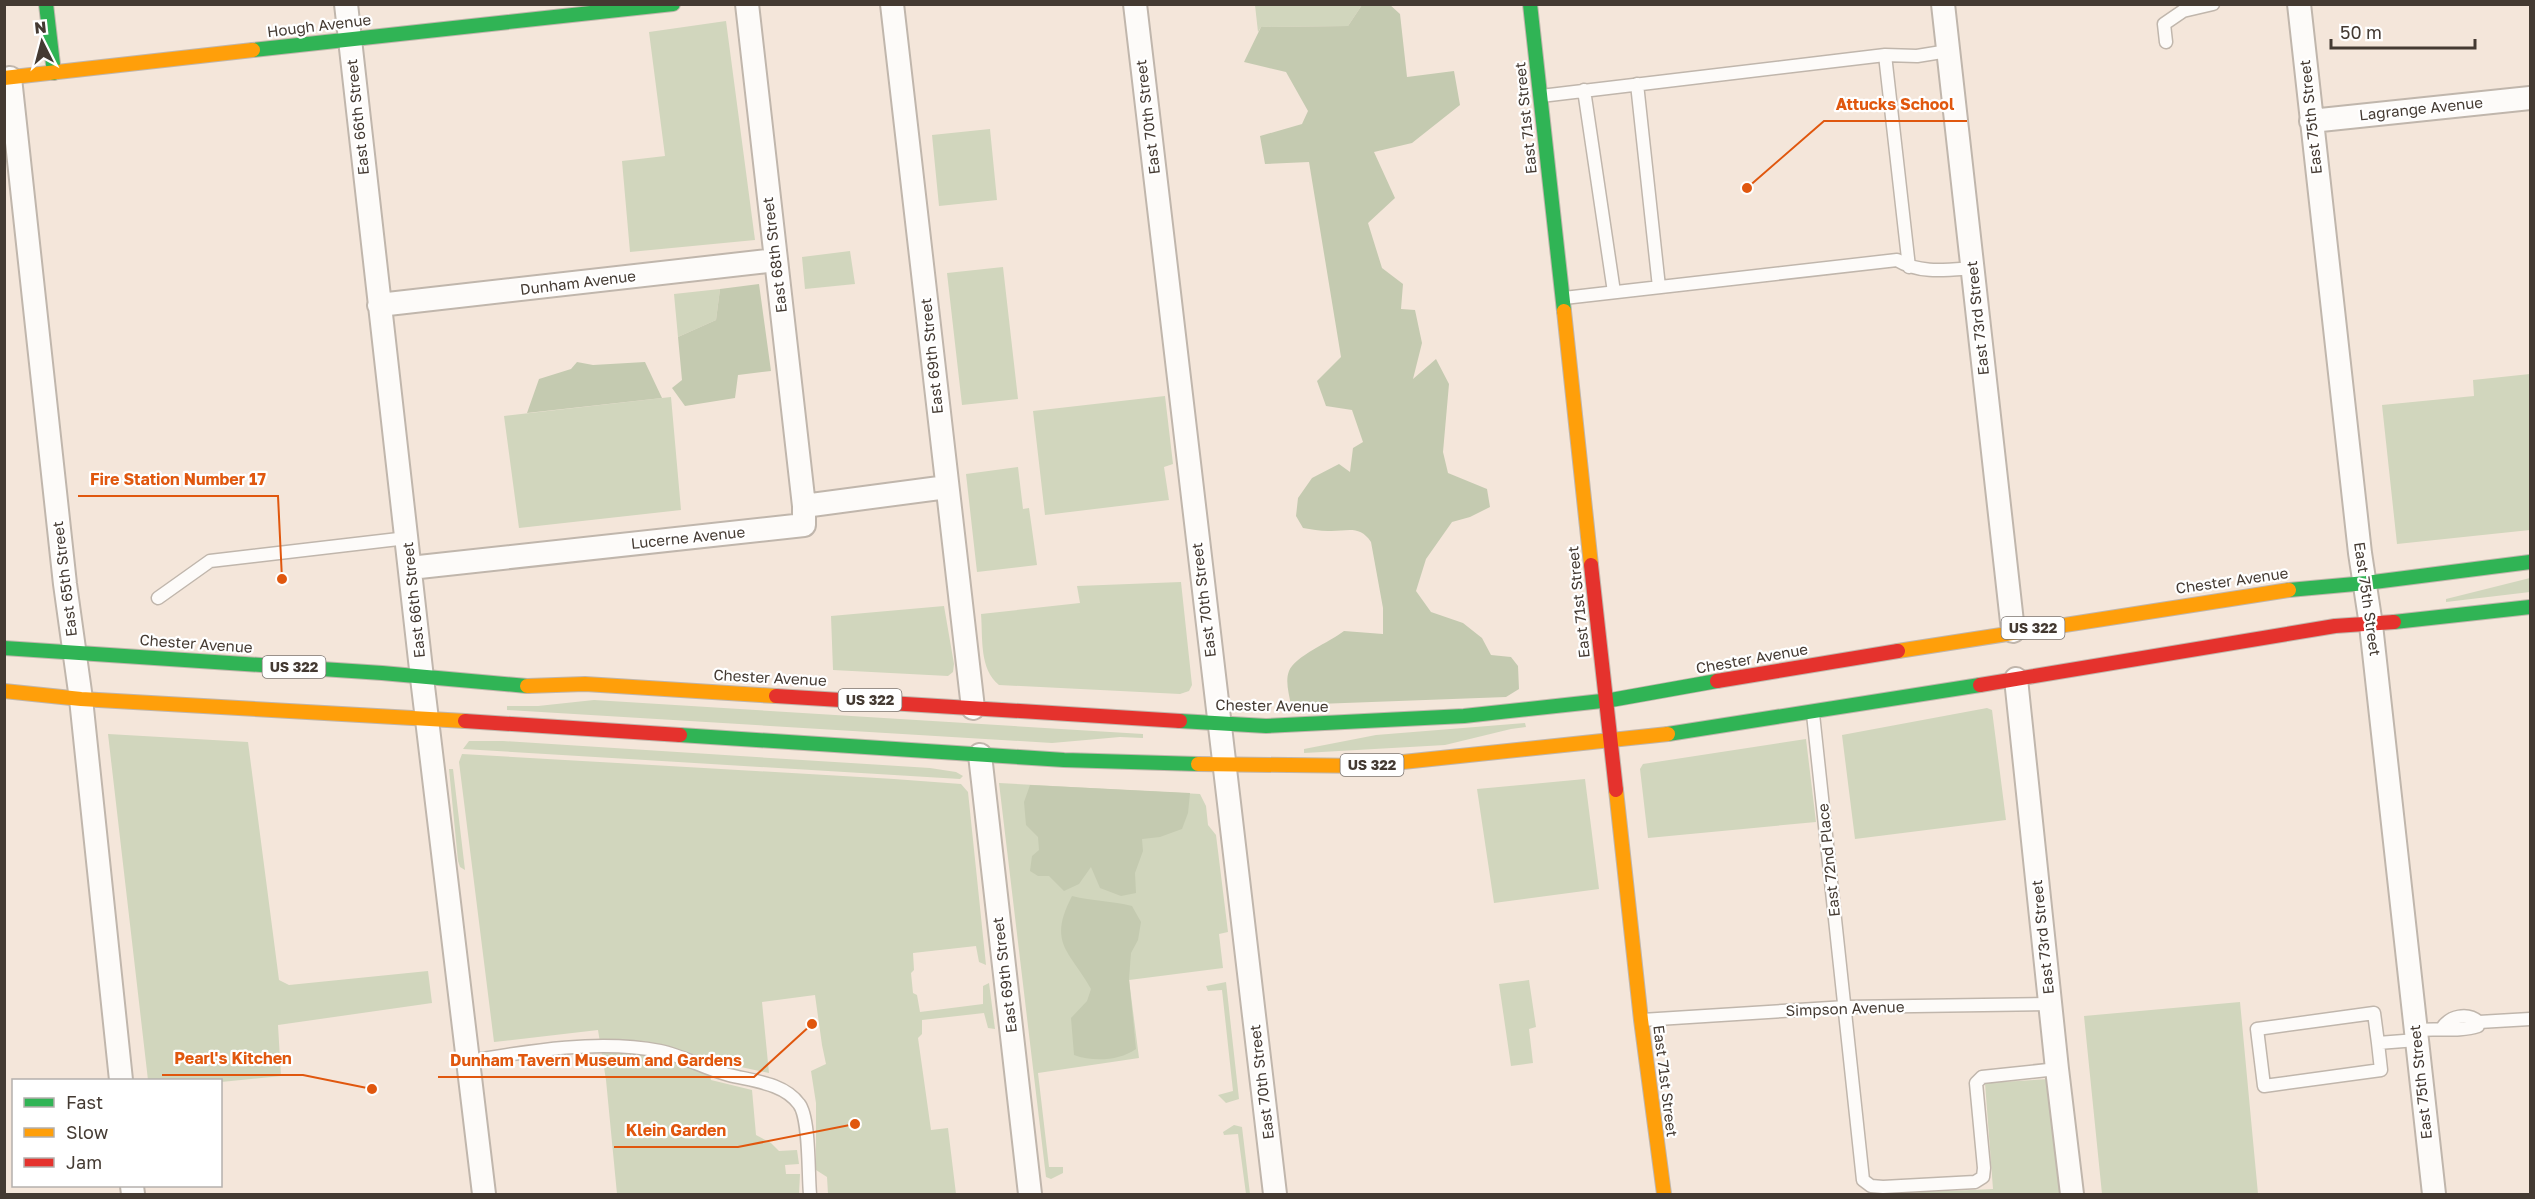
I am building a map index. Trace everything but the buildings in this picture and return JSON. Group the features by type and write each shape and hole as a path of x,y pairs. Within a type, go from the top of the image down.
{"main road":[{"path":"46,4 54,74"},
{"name":"Hough Avenue","path":"7,78 673,4"},
{"name":"East 71st Street","path":"1530,4 1641,1020 1664,1194"},
{"name":"Chester Avenue","path":"4,648 382,673 522,686 597,685 1266,726 1464,716 1606,701 2013,631 2224,598 2324,585 2366,584 2530,562"},
{"name":"US 322","path":"4,691 81,699 980,755 1224,765 1365,766 1656,736 2335,626 2371,626 2527,610"}],"street":[{"name":"East 66th Street","path":"346,4 422,678 484,1194"},
{"name":"East 68th Street","path":"747,4 804,506"},
{"name":"East 69th Street","path":"892,4 973,708"},
{"name":"East 70th Street","path":"1135,4 1275,1194"},
{"name":"East 73rd Street","path":"1943,4 2013,631"},
{"name":"East 75th Street","path":"2299,4 2434,1194"},
{"name":"East 65th Street","path":"7,78 64,572 81,699 121,1079"},
{"name":"Lagrange Avenue","path":"2311,121 2530,98"},
{"name":"Dunham Avenue","path":"379,305 776,260"},
{"path":"804,506 947,487"},
{"name":"Lucerne Avenue","path":"410,568 804,525 804,506"},
{"name":"East 73rd Street","path":"2016,679 2072,1194"},
{"name":"East 69th Street","path":"980,755 1030,1194"}],"lane":[{"path":"2166,42 2164,24 2183,11 2213,4"},
{"path":"1540,96 1885,55 1917,56 1948,51"},
{"path":"1885,55 1909,267"},
{"path":"1637,84 1659,287"},
{"path":"1584,90 1614,292"},
{"path":"1562,298 1897,260 1909,267 1941,271 1972,268"},
{"path":"158,598 210,561 407,538"},
{"name":"East 72nd Place","path":"1812,712 1846,1007 1863,1180 1871,1186 1907,1187 1975,1182 1983,1177 1984,1167 1976,1083 1982,1077 2057,1069"},
{"name":"Simpson Avenue","path":"1641,1020 1846,1007 2050,1004"},
{"path":"2374,1013 2378,1043 2381,1070 2264,1086 2258,1029 2374,1013"},
{"path":"2378,1043 2442,1028 2468,1029 2478,1026 2479,1022 2530,1019"},
{"path":"469,1061 601,1046 636,1048 662,1052 709,1070 783,1090 797,1101 804,1113 810,1194"}],"green space":[{"path":"1389,4 1400,14 1407,77 1454,71 1460,105 1412,143 1374,152 1395,198 1368,223 1382,268 1403,284 1401,309 1415,310 1422,343 1413,379 1436,359 1449,384 1443,452 1448,473 1487,489 1490,507 1470,517 1452,522 1426,559 1416,591 1431,612 1463,623 1482,638 1491,655 1511,657 1518,666 1519,689 1506,697 1291,705 1287,679 1293,665 1344,631 1383,634 1383,608 1371,542 1366,536 1352,530 1325,531 1303,528 1296,516 1298,498 1312,478 1339,464 1350,472 1353,448 1363,442 1352,410 1326,406 1317,381 1341,357 1309,162 1265,164 1260,136 1302,124 1308,111 1286,72 1244,62 1261,27 1348,26 1362,5"},
{"path":"1255,5 1362,5 1348,26 1261,27 1258,32"},
{"path":"726,21 755,240 630,252 622,161 665,156 649,32"},
{"path":"990,129 997,200 939,206 932,135"},
{"path":"850,251 855,284 805,289 802,257"},
{"path":"1003,267 1018,399 962,405 947,273"},
{"path":"759,284 771,371 738,375 735,398 685,406 672,388 682,380 678,337 716,320 720,289"},
{"path":"720,289 716,320 678,337 674,294"},
{"path":"577,362 593,365 645,362 662,398 527,413 539,379 571,369"},
{"path":"2530,374 2530,530 2397,544 2382,405 2474,396 2473,380"},
{"path":"1165,396 1173,464 1164,467 1169,500 1045,515 1033,411"},
{"path":"671,397 681,510 519,528 504,416"},
{"path":"1018,467 1023,509 1029,508 1037,565 977,572 966,474"},
{"path":"2530,578 2530,592 2446,602 2446,599"},
{"path":"1181,582 1192,685 1189,691 1180,694 999,685 988,671 983,653 981,614 1080,603 1077,586"},
{"path":"944,606 954,664 953,672 948,676 833,670 831,616"},
{"path":"594,700 1143,734 1143,738 1120,737 1052,743 507,710 507,706 538,706"},
{"path":"1987,708 1992,710 2006,820 1855,839 1842,735"},
{"path":"1525,723 1526,727 1445,745 1304,753 1304,749 1376,735"},
{"path":"108,734 248,742 279,980 289,985 428,971 432,1003 278,1025 281,1076 222,1082 222,1079 148,1079"},
{"path":"1806,739 1816,822 1648,838 1640,769 1643,764"},
{"path":"469,741 503,741 930,768 956,772 963,776 960,779 463,749"},
{"path":"462,754 961,784 968,792 986,965 979,962 976,946 913,953 914,970 911,973 913,993 917,995 920,1012 983,1004 983,986 989,983 995,1029 988,1028 984,1013 922,1020 922,1034 918,1038 931,1130 948,1128 956,1194 828,1194 827,1177 816,1170 816,1103 811,1071 826,1064 815,995 762,1002 769,1073 708,1060 711,1080 752,1090 756,1135 771,1143 779,1151 797,1150 799,1164 785,1165 786,1174 800,1174 799,1194 617,1194 606,1080 598,1030 494,1042 459,762"},
{"path":"449,769 453,769 465,870 460,867 458,861"},
{"path":"1585,779 1599,889 1494,903 1477,789"},
{"path":"999,783 1200,794 1206,806 1208,825 1216,835 1228,932 1219,934 1223,968 1129,980 1139,1058 1038,1073 1049,1167 1063,1167 1063,1173 1051,1179 1046,1177"},
{"path":"1030,785 1190,793 1188,813 1182,829 1160,837 1142,839 1143,851 1135,873 1136,893 1121,896 1100,888 1091,867 1079,884 1064,891 1049,876 1038,876 1030,871 1032,856 1039,850 1038,837 1026,825 1024,802"},
{"path":"1072,896 1132,906 1141,922 1138,940 1131,953 1129,979 1136,1049 1122,1056 1089,1059 1074,1055 1071,1018 1087,1001 1091,989 1069,956 1061,936 1061,925"},
{"path":"1529,980 1536,1027 1529,1029 1533,1063 1511,1066 1499,984"},
{"path":"1226,982 1239,1099 1226,1103 1218,1095 1233,1091 1222,990 1208,991 1206,986"},
{"path":"2240,1002 2258,1194 2102,1194 2084,1016"},
{"path":"2048,1079 2060,1194 1878,1194 1993,1189 1985,1083"},
{"path":"1234,1125 1242,1127 1250,1194 1246,1194 1238,1134 1224,1135 1223,1132"}],"traffic: fast":[{"path":"46,4 54,73"},
{"path":"253,50 673,4"},
{"path":"1530,4 1564,311"},
{"path":"2289,590 2366,583 2530,562"},
{"path":"2394,622 2530,607"},
{"path":"4,648 382,673 527,686"},
{"path":"1180,721 1266,726 1464,716 1611,700 1717,681"},
{"path":"1668,734 1980,685"},
{"path":"680,735 1064,760 1198,764"}],"traffic: slow":[{"path":"4,78 253,50"},
{"path":"1564,311 1591,565"},
{"path":"1898,651 2289,590"},
{"path":"527,686 585,684 776,696"},
{"path":"4,691 81,699 465,721"},
{"path":"1198,764 1365,766 1668,734"},
{"path":"1616,790 1641,1020 1664,1194"}],"traffic: jam":[{"path":"1591,565 1616,790"},
{"path":"1980,685 2335,626 2394,622"},
{"path":"1717,681 1898,651"},
{"path":"776,696 1180,721"},
{"path":"465,721 680,735"}],"place":[{"name":"Attucks School","path":"1747,188"},
{"name":"Fire Station Number 17","path":"282,579"},
{"name":"Dunham Tavern Museum and Gardens","path":"812,1024"},
{"name":"Pearl's Kitchen","path":"372,1089"},
{"name":"Klein Garden","path":"855,1124"}]}
